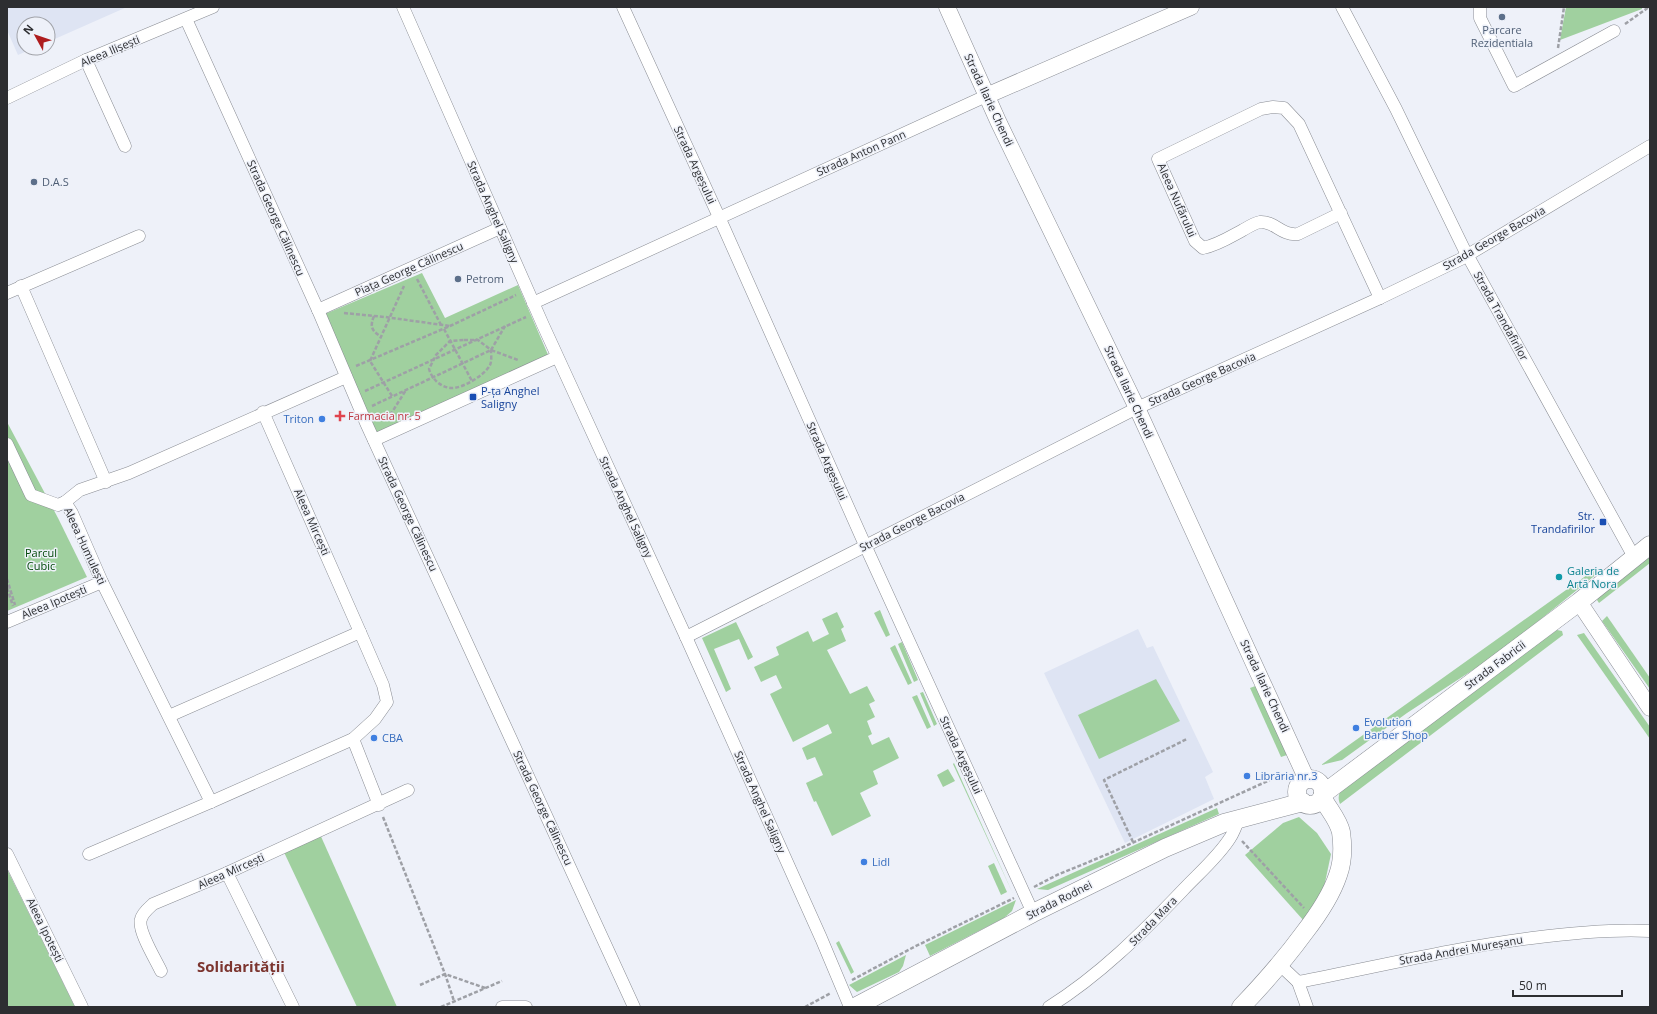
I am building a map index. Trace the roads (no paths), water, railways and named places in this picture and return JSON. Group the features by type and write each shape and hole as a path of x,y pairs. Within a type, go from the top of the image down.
{"main road":[{"name":"Strada Fabricii","path":"1312,793 1339,783 1579,602 1650,545"},
{"name":"Strada Rodnei","path":"855,1007 1033,913 1165,848 1239,819 1270,811 1289,801 1312,793"},
{"path":"1240,1007 1280,965 1316,916 1334,886 1341,861 1341,840 1335,825 1312,793"}],"street":[{"name":"Aleea Ilișești","path":"7,98 86,60 186,20 213,7"},
{"name":"Strada Anghel Saligny","path":"403,7 500,228 532,309 557,357 686,637 821,938 850,1007"},
{"name":"Strada Argeșului","path":"623,7 865,545 1033,913"},
{"name":"Strada Ilarie Chendi","path":"947,7 986,96 1137,408 1312,793"},
{"name":"Strada Anton Pann","path":"532,309 719,218 986,96 1191,7"},
{"name":"Strada Trandafirilor","path":"1342,7 1396,110 1468,256 1634,557"},
{"path":"1480,7 1480,18 1514,86 1614,32"},
{"name":"Strada George Călinescu","path":"186,20 318,310 361,412 634,1007"},
{"path":"86,60 125,146"},
{"name":"Aleea Nufărului","path":"1341,213 1298,234 1283,232 1268,222 1258,222 1214,246 1203,248 1195,241 1158,159 1261,109 1273,106 1284,108 1299,124 1341,213 1380,298"},
{"name":"Strada George Bacovia","path":"686,637 1137,408 1380,298 1468,256 1650,146"},
{"name":"Piața George Călinescu","path":"318,310 500,228"},
{"path":"7,293 139,236"},
{"path":"21,286 106,482"},
{"path":"374,440 557,357"},
{"name":"Aleea Humulești","path":"211,802 102,582 72,513 65,502 80,490 106,482 263,412 346,377"},
{"name":"Aleea Mircești","path":"89,854 353,739 375,718 387,702 383,685 263,412"},
{"path":"7,444 31,495 58,505 65,502"},
{"name":"Aleea Ipotești","path":"14,619 102,582"},
{"path":"1579,602 1650,708"},
{"path":"169,716 360,632"},
{"path":"353,739 379,805"},
{"name":"Aleea Mircești","path":"161,971 141,930 140,921 144,912 153,904 227,873 379,805 408,790"},
{"name":"Strada Mara","path":"1049,1007 1103,969 1150,925 1220,851 1230,838 1239,819"},
{"name":"Aleea Ipotești","path":"7,854 82,1007"},
{"path":"227,873 293,1007"},
{"name":"Strada Andrei Mureșanu","path":"1298,982 1481,944 1572,933 1633,930 1650,931"},
{"path":"1280,965 1298,982 1306,1007"},
{"path":"502,1007 526,1007"}],"place":[{"name":"Parcare Rezidentiala","path":"1502,17"},
{"name":"D.A.S","path":"34,182"},
{"name":"Petrom","path":"458,279"},
{"name":"P-ța Anghel Saligny","path":"473,397"},
{"name":"Farmacia nr. 5","path":"340,416"},
{"name":"Triton","path":"322,419"},
{"name":"Str. Trandafirilor","path":"1603,522"},
{"name":"Galeria de Artă Nora","path":"1559,577"},
{"name":"Evolution Barber Shop","path":"1356,728"},
{"name":"CBA","path":"374,738"},
{"name":"Librăria nr.3","path":"1247,776"},
{"name":"Lidl","path":"864,862"}],"district":[{"name":"Solidarității","path":"241,967"}],"park label":[{"name":"Parcul Cubic","path":"41,559"}]}
